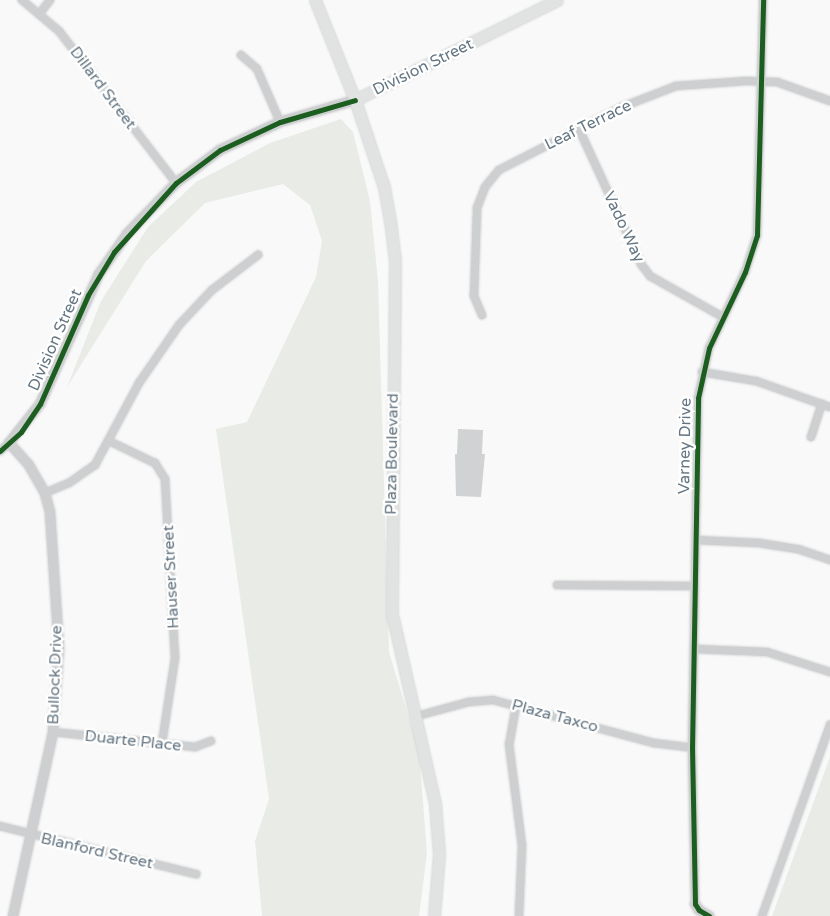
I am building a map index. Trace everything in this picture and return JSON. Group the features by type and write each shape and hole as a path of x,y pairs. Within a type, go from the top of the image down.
{"main road":[{"name":"Plaza Boulevard","path":"315,0 355,100 384,187 395,259 392,614 417,716 435,804 438,854 434,916"},
{"name":"Division Street","path":"355,100 557,0"}],"street":[{"name":"Dillard Street","path":"22,0 40,13 59,31 176,183"},
{"path":"40,13 50,0"},
{"name":"Varney Drive","path":"695,904 692,748 698,398 702,372 721,316 745,272 757,235 761,172 763,0"},
{"path":"241,56 257,69 280,122"},
{"name":"Leaf Terrace","path":"482,315 474,296 476,215 485,187 499,170 579,129 676,86 761,81 777,82 830,101"},
{"name":"Division Street","path":"0,451 9,444 40,404 99,274 127,234 176,183 220,150 280,122 355,100"},
{"name":"Vado Way","path":"579,129 640,264 650,276 721,316"},
{"path":"45,493 86,473 110,441 139,383 179,325 212,290 258,255"},
{"path":"702,372 756,381 826,405 811,437"},
{"name":"Hauser Street","path":"110,441 155,463 165,479 175,658 162,743"},
{"name":"Bullock Drive","path":"9,444 29,465 45,493 54,530 59,648 53,732 32,836 13,916"},
{"path":"696,540 759,543 798,549 830,560"},
{"path":"557,585 694,586"},
{"path":"695,649 767,652 830,672"},
{"name":"Plaza Taxco","path":"417,716 469,702 493,700 654,742 692,748"},
{"path":"516,706 509,744 522,835 519,916"},
{"path":"762,916 830,725"},
{"name":"Duarte Place","path":"53,732 195,747 211,741"},
{"name":"Blanford Street","path":"0,826 32,836 196,874"},
{"path":"695,904 699,910 709,916"}],"shaded area":[{"path":"341,119 353,132 370,201 378,281 389,652 419,751 427,853 419,916 262,916 255,841 269,799 216,429 247,422 316,277 322,241 310,205 283,184 205,203 146,261 67,387 101,301 148,227 196,182 270,143"},
{"path":"830,757 830,916 772,916"}],"building":[{"path":"458,429 483,430 482,454 485,454 481,497 456,496 455,454 457,454"}],"cycle path":[{"path":"709,916 699,910 695,904 692,748 698,398 709,348 745,272 757,235 763,0"},
{"path":"0,451 21,432 40,404 88,295 114,252 176,183 220,150 280,122 355,100"}]}
